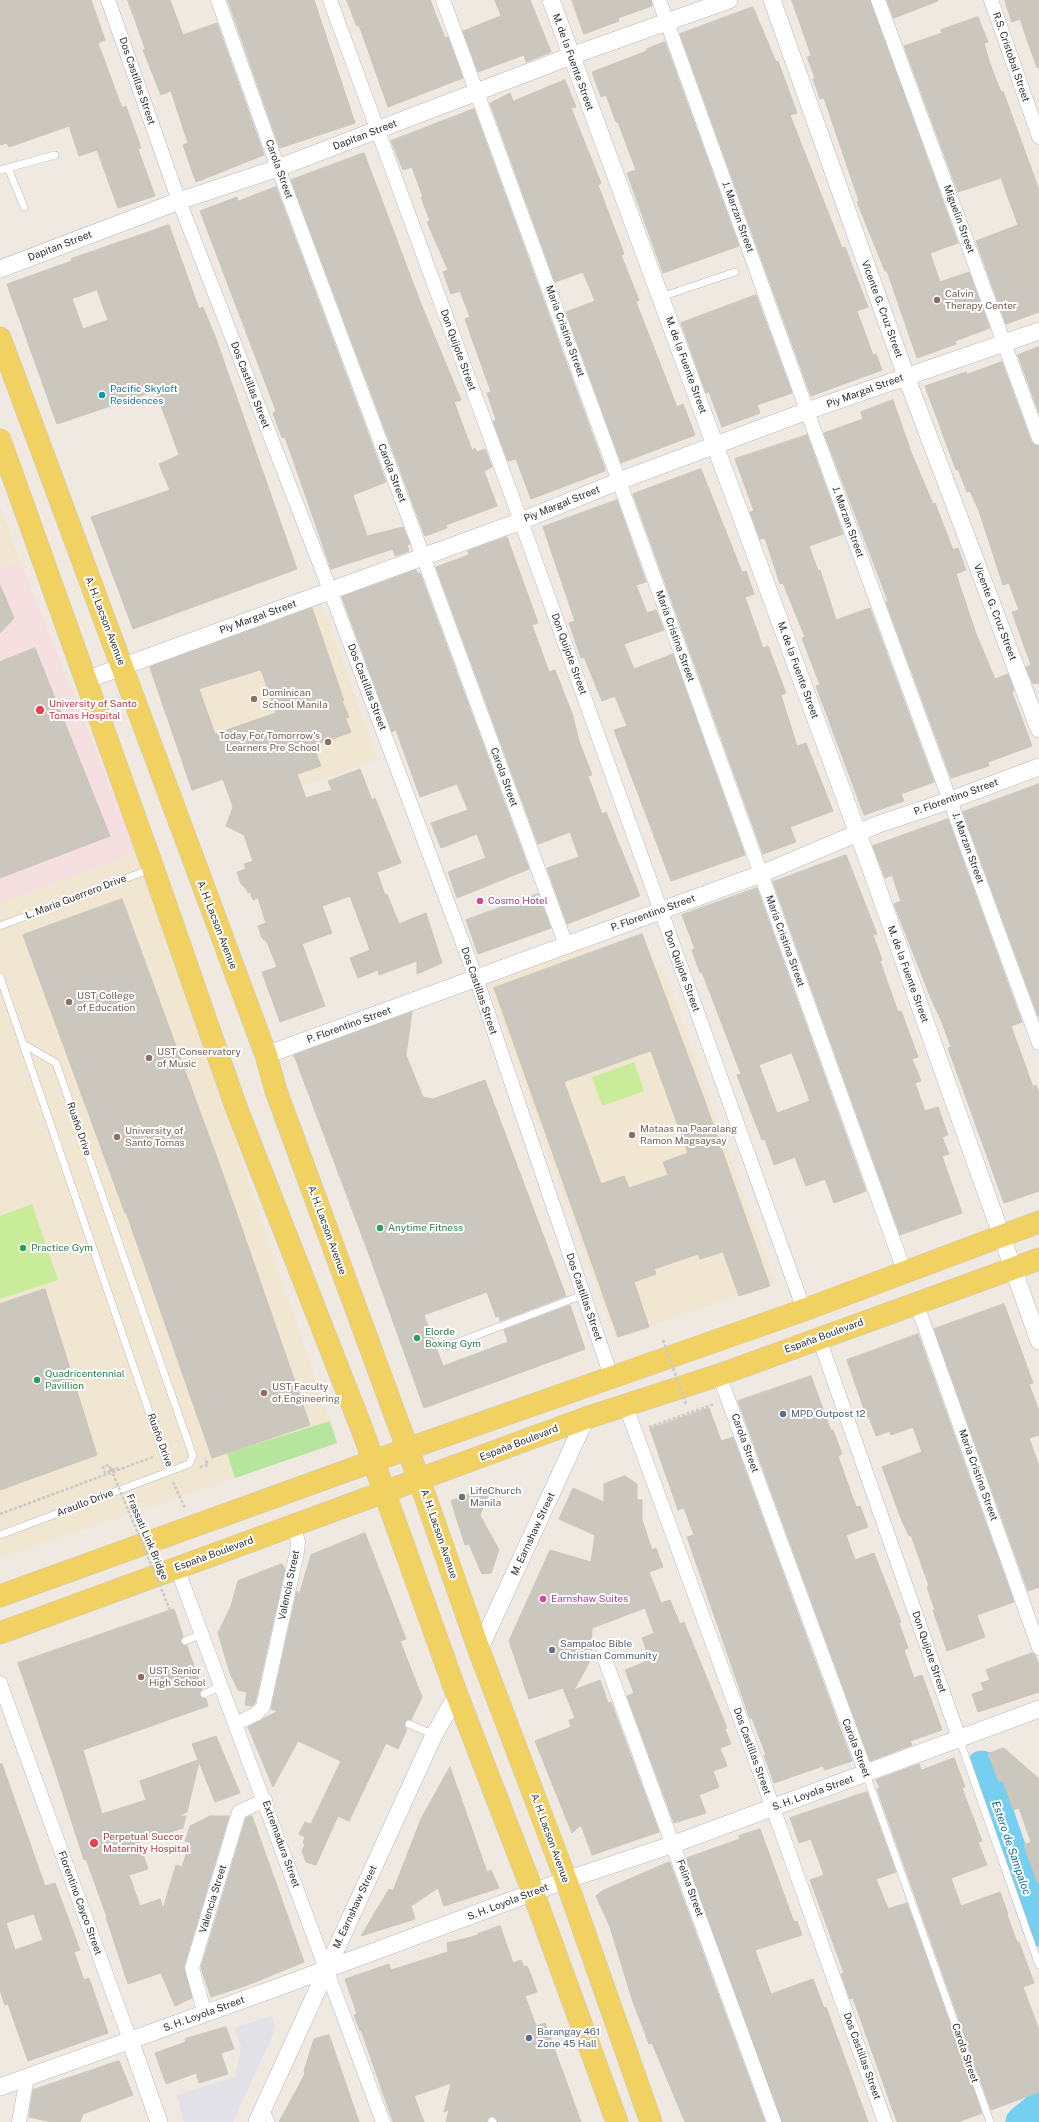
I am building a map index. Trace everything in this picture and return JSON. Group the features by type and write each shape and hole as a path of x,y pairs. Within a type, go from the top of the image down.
{"main road":[{"name":"A. H. Lacson Avenue","path":"0,338 266,1055 276,1092 407,1449 420,1480 480,1650 566,1880 651,2122"},
{"path":"2,454 86,680 236,1106 385,1492 457,1695 533,1892 617,2122"},
{"path":"0,1596 407,1449 612,1379 804,1310 1039,1222"},
{"name":"España Boulevard","path":"0,1633 293,1524 420,1480 586,1418 625,1404 719,1375 916,1302 1039,1259"}],"street":[{"name":"Dos Castillas Street","path":"108,0 179,201 330,590 476,978 612,1379"},
{"name":"Carola Street","path":"218,0 278,168 566,945"},
{"name":"Don Quijote Street","path":"330,0 521,520 804,1310"},
{"name":"Maria Cristina Street","path":"443,0 478,92 905,1273"},
{"name":"M. de la Fuente Street","path":"551,0 857,832 1039,1341"},
{"name":"J. Marzan Street","path":"659,0 807,411 1039,1043"},
{"name":"Dapitan Street","path":"0,269 179,201 278,168 571,56 729,0"},
{"name":"Vicente G. Cruz Street","path":"772,0 906,376 1039,729"},
{"name":"Miguelin Street","path":"878,0 1039,438"},
{"name":"R.S. Cristobal Street","path":"991,0 1039,137"},
{"name":"Piy Margal Street","path":"86,680 521,520 619,481 807,411 1039,331"},
{"name":"P. Florentino Street","path":"266,1055 761,874 857,832 951,800 1039,767"},
{"name":"Maria Cristina Street","path":"916,1302 1039,1648"},
{"name":"Don Quijote Street","path":"819,1338 959,1738"},
{"name":"Carola Street","path":"719,1375 866,1773"},
{"name":"Dos Castillas Street","path":"625,1404 773,1808 885,2122"},
{"name":"M. Earnshaw Street","path":"480,1650 586,1418"},
{"name":"Valencia Street","path":"235,1724 256,1714 263,1707 297,1552 298,1542 293,1524"},
{"name":"Extremadura Street","path":"177,1568 265,1800 383,2122"},
{"name":"Felina Street","path":"603,1654 674,1844 774,2122"},
{"name":"Florentino Cayco Street","path":"0,1683 159,2122"},
{"name":"M. Earnshaw Street","path":"257,2122 434,1735 457,1695"},
{"name":"S. H. Loyola Street","path":"0,2087 205,2014 566,1880 674,1844 773,1808 1039,1709"},
{"name":"Valencia Street","path":"205,2014 192,1968 239,1812 265,1800"},
{"path":"19,2122 27,2077"}],"lane":[{"path":"0,170 55,155"},
{"path":"8,168 24,207"},
{"path":"660,298 735,272"},
{"name":"L. Maria Guerrero Drive","path":"0,926 153,868"},
{"name":"Ruaño Drive","path":"0,976 23,1044 170,1474 189,1464 193,1456 191,1448 56,1063 23,1044"},
{"path":"448,1346 583,1295"},
{"name":"Araullo Drive","path":"0,1535 170,1474"},
{"path":"185,1641 202,1634"},
{"path":"204,1694 221,1686"},
{"path":"409,1724 434,1735"},
{"name":"Don Quijote Street","path":"959,1738 1039,1965"},
{"name":"Carola Street","path":"866,1773 990,2122"},
{"path":"265,2105 271,2122"}],"path":[{"path":"663,1340 689,1413"},
{"path":"646,1428 716,1403"},
{"path":"0,1514 163,1453"},
{"name":"Frassati Link Bridge","path":"118,1470 117,1468 105,1473 103,1467 109,1465 111,1469 170,1610"},
{"path":"193,1470 208,1465"},
{"path":"170,1474 193,1527"}],"shaded area":[{"name":"University of Santo Tomas","path":"0,505 20,562 137,852 337,1443 0,1558"},
{"name":"University of Santo Tomas Hospital","path":"20,562 137,852 0,903 0,569"},
{"name":"Dominican School Manila","path":"322,603 377,759 272,798 261,768 192,791 146,661"},
{"name":"Mataas na Paaralang Ramon Magsaysay","path":"588,944 606,987 662,966 775,1283 615,1338 486,979"},
{"path":"271,2016 275,2025 272,2037 233,2122 184,2122 177,2095 235,2077 241,2047 234,2028"}],"green space":[{"path":"634,1062 644,1091 602,1106 592,1077"},
{"name":"Practice Gym","path":"32,1204 58,1280 0,1299 0,1216"},
{"path":"330,1421 337,1443 235,1478 227,1453"}],"building":[{"path":"0,0 91,0 105,40 98,43 122,108 126,106 141,148 138,149 155,196 118,208 97,150 79,156 69,126 9,147 7,143 0,145"},
{"path":"128,0 170,0 183,35 217,23 264,155 196,182 183,145 188,143 171,91 161,95 143,50 145,49"},
{"path":"228,0 314,0 355,123 280,148"},
{"path":"347,0 430,0 445,38 448,37 463,78 388,107 359,25 357,26"},
{"path":"495,0 530,0 551,52 526,62 524,55 478,72 463,31 501,16"},
{"path":"572,0 651,0 652,6 618,18 619,21 584,34"},
{"path":"792,0 870,0 958,243 930,253 940,282 969,272 990,328 955,341 956,344 917,358 887,271 885,271 857,202 859,201 824,98 820,99 813,79 815,78 807,57 811,56"},
{"path":"887,0 938,0 938,1 894,18"},
{"path":"1005,0 1039,0 1039,67 1037,68 1020,19 1012,22"},
{"path":"753,7 776,62 778,61 797,113 790,115 842,248 845,247 868,307 857,311 873,355 876,354 882,370 811,396 680,34"},
{"path":"978,17 988,42 984,43 990,64 1001,92 1003,91 1039,190 1039,312 1006,324 976,241 1018,225 1001,178 958,192 904,46 942,33 941,30"},
{"path":"665,42 739,246 663,273 627,173 636,170 606,95 601,97 592,72 647,51 647,49"},
{"path":"565,80 576,107 571,108 601,183 598,185 624,254 621,255 639,300 636,302 677,407 683,404 695,435 621,463 566,312 595,301 583,272 555,282 490,103 510,93 513,101"},
{"path":"474,109 605,469 605,471 531,499 516,459 508,461 493,421 496,420 487,393 491,392 465,319 470,317 460,291 451,294 443,272 448,270 427,222 430,221 412,167 403,170 391,141"},
{"path":"364,153 421,304 461,400 454,402 472,450 475,448 477,452 485,449 492,467 484,471 497,506 446,525 447,528 425,536 291,180"},
{"path":"276,187 386,482 353,495 367,536 403,527 410,544 407,545 409,551 395,556 393,549 331,569 285,437 282,438 273,413 276,411 200,211 237,197 238,201"},
{"path":"169,225 199,309 203,307 216,339 297,569 133,629 91,517 170,490 159,464 179,455 155,391 57,424 7,284 72,261 71,259","holes":["97,290 108,320 83,329 72,299"]},
{"path":"756,295 792,393 757,405 760,413 722,427 709,392 706,393 681,323"},
{"path":"1039,347 1039,413 1018,355"},
{"path":"1002,362 1031,441 1034,445 1039,446 1039,683 1033,684 1026,667 1031,665 1012,612 1019,610 1009,583 1003,585 979,511 970,491 967,492 958,469 956,470 925,386"},
{"path":"893,400 911,452 933,504 935,503 953,550 958,548 966,570 956,574 975,631 995,679 1008,674 1014,691 1012,692 1032,746 988,762 989,766 951,778 886,602 888,601 824,433 863,419 861,412"},
{"path":"807,435 843,534 809,546 818,571 820,570 836,620 870,608 934,782 901,794 904,801 864,815 816,686 820,685 802,638 805,637 783,583 780,584 765,538 760,539 750,512 754,511 735,459"},
{"path":"701,469 742,572 746,571 754,594 745,597 763,648 768,646 786,693 781,695 797,746 806,743 833,811 790,827 796,842 763,854 633,494"},
{"path":"617,500 646,582 636,585 647,613 656,610 664,630 624,644 634,669 673,654 745,855 671,881 614,730 627,726 615,696 602,701 584,657 581,658 569,623 575,621 543,527"},
{"path":"507,537 538,623 532,625 549,672 555,670 573,716 579,741 592,775 588,776 602,814 606,812 640,896 567,924 547,868 579,857 570,832 538,844 436,567 469,555 468,551"},
{"path":"416,570 418,574 420,573 529,869 457,898 448,872 486,858 477,834 441,848 431,823 468,810 457,784 420,797 396,730 392,732 342,597"},
{"path":"0,585 14,618 0,633"},
{"path":"312,608 344,701 342,701 349,717 345,718 351,732 313,746 321,766 297,774 306,798 332,790 328,781 360,769 372,800 375,798 401,863 377,872 385,895 387,894 399,924 426,913 442,963 417,974 417,961 379,975 378,970 358,978 350,958 370,950 350,896 322,906 332,933 302,944 325,1006 280,1022 262,972 277,967 267,942 262,938 258,926 266,923 258,898 253,900 250,892 248,893 246,888 241,884 237,872 246,869 244,864 253,861 244,835 226,826 233,807 223,779 192,790 150,667","holes":["261,670 276,713 215,734 199,689"]},
{"path":"35,648 110,836 0,878 0,662"},
{"path":"1039,784 1039,1016 1038,1016 963,812"},
{"path":"948,819 1022,1022 1011,1026 1033,1087 1036,1085 1039,1094 1039,1191 1004,1203 948,1048 951,1047 894,904 901,901 892,875 885,878 873,846"},
{"path":"846,855 877,934 873,935 882,960 880,961 898,1012 901,1011 918,1057 912,1059 921,1081 915,1083 925,1111 938,1107 948,1135 942,1137 949,1154 942,1156 962,1213 900,1235 773,882"},
{"path":"757,888 866,1191 834,1203 825,1179 806,1186 795,1157 774,1165 765,1139 762,1140 737,1075 741,1074 702,972 700,973 692,950 695,949 682,915","holes":["792,1053 810,1101 777,1113 759,1065"]},
{"path":"538,894 551,928 478,954 466,920"},
{"path":"122,899 224,1177 310,1425 212,1458 126,1212 125,1213 23,935"},
{"name":"Mataas na Paaralang Ramon Magsaysay","path":"642,934 704,1099 770,1286 739,1296 723,1252 700,1259 698,1254 654,1269 656,1274 634,1282 649,1327 618,1337 494,988","holes":["651,1051 688,1153 663,1162 668,1175 629,1188 624,1176 601,1184 564,1082"]},
{"path":"412,1012 406,1055 423,1097 433,1099 485,1080 566,1296 500,1321 499,1316 496,1317 487,1292 424,1315 443,1366 508,1342 504,1330 570,1305 585,1349 424,1408 371,1260 294,1055"},
{"name":"Quadricentennial Pavillion","path":"45,1289 97,1455 0,1490 0,1304"},
{"path":"1004,1304 1033,1383 1029,1384 1039,1411 1039,1435 1029,1438 1039,1466 1039,1587 1028,1591 934,1329"},
{"path":"918,1334 1014,1602 977,1615 985,1637 947,1651 933,1610 935,1610 927,1587 929,1586 911,1535 909,1536 902,1521 882,1467 922,1452 913,1427 891,1435 890,1431 876,1436 869,1417 867,1418 847,1360"},
{"path":"811,1376 831,1431 833,1430 842,1454 838,1456 856,1507 860,1506 868,1527 846,1535 855,1560 874,1553 901,1622 899,1623 908,1648 904,1650 914,1678 922,1675 942,1730 910,1741 912,1745 870,1761 738,1401"},
{"path":"709,1408 721,1441 733,1437 852,1761 825,1770 823,1766 774,1783 764,1755 766,1755 752,1718 750,1719 687,1537 694,1535 684,1508 678,1510 650,1429"},
{"path":"625,1476 637,1484 637,1500 642,1500 642,1520 652,1550 656,1548 663,1567 649,1572 661,1603 670,1600 680,1624 684,1622 727,1728 725,1729 731,1744 720,1748 727,1766 713,1771 719,1787 699,1795 706,1813 674,1823 627,1696 634,1693 625,1670 650,1660 642,1638 654,1633 645,1608 592,1628 591,1659 574,1690 600,1680 608,1703 611,1702 659,1832 592,1855 581,1825 572,1833 535,1741 571,1727 569,1720 575,1718 563,1688 529,1699 509,1641 550,1550 591,1562 595,1535 559,1519 573,1488 604,1502 604,1484"},
{"path":"492,1486 480,1515 499,1550 491,1573 482,1574 469,1544 465,1545 451,1501"},
{"path":"365,1533 406,1639 400,1641 422,1697 411,1720 405,1722 404,1725 407,1729 398,1749 386,1743 349,1821 338,1816 316,1865 306,1862 302,1851 305,1844 303,1843 305,1837 299,1834 305,1822 311,1824 341,1761 298,1741 273,1787 248,1727 278,1711 271,1709 297,1591 299,1595 311,1555"},
{"path":"282,1564 285,1569 255,1703 252,1706 245,1705 247,1692 238,1690 230,1673 218,1633 231,1606 238,1581"},
{"path":"174,1609 183,1636 180,1643 187,1646 202,1689 199,1696 206,1699 208,1706 83,1750 102,1814 146,1800 140,1781 198,1760 192,1744 216,1736 240,1793 215,1802 199,1762 187,1812 178,1816 186,1816 183,1828 139,1842 148,1869 129,1875 140,1906 160,1899 163,1909 176,1865 182,1867 190,1842 185,1841 190,1826 210,1816 229,1816 184,1966 192,1998 175,2006 161,1973 128,1984 107,1917 86,1859 84,1860 18,1663"},
{"path":"1032,1653 1035,1655 1039,1665 1039,1692 978,1712 972,1694 984,1690 981,1683 990,1680 986,1670"},
{"path":"1004,1748 1039,1779 1039,1882 1037,1882 1024,1845 1031,1842 1019,1808 1013,1810 1003,1781 999,1782 988,1754"},
{"path":"954,1758 965,1787 962,1788 982,1841 978,1842 987,1865 951,1878 961,1906 1000,1892 1017,1942 1019,1942 1034,1983 1023,1987 1039,2030 1039,2092 991,2110 877,1789 880,1788 876,1780 919,1764 921,1770"},
{"path":"0,1764 2,1764 45,1886 55,1883 80,1950 74,1952 84,1980 89,1978 108,2033 28,2061 8,2004 5,2005 0,1990","holes":["34,1914 43,1940 15,1950 6,1923"]},
{"path":"450,1767 487,1872 491,1870 499,1888 444,1906 438,1888 411,1906 415,1919 361,1936 389,1889 393,1891 421,1819"},
{"path":"867,1792 896,1872 876,1879 888,1909 907,1903 982,2113 958,2122 897,2122 853,1998 850,1999 841,1974 844,1973 810,1880 824,1875 811,1839 799,1843 790,1818"},
{"path":"252,1816 304,1962 248,1985 211,1997 201,1968 246,1818"},
{"path":"760,1829 794,1922 797,1921 802,1935 755,1950 771,1994 813,1979 824,2008 826,2007 868,2122 782,2122 686,1858 740,1839 739,1836"},
{"path":"669,1862 765,2122 685,2122 652,2043 649,2044 632,1999 610,1927 596,1896 602,1891"},
{"path":"500,1926 513,1963 521,1960 524,1967 527,1966 531,1975 537,1992 525,1996 536,2026 545,2023 581,2122 498,2122 493,2116 488,2118 487,2122 446,2122 449,2110 444,2112 451,2083 414,2096 424,2122 393,2122 361,2030 360,2031 354,2015 357,2014 345,1979 389,1964 391,1970 448,1952 447,1943 479,1935 478,1934"},
{"path":"226,2027 234,2049 221,2053 228,2074 199,2083 196,2073 166,2084 155,2053 186,2042 185,2039"},
{"path":"329,2035 359,2122 279,2122 305,2074 304,2071 314,2039"},
{"path":"119,2061 133,2095 83,2114 80,2122 51,2122 29,2117 33,2090"}],"waterway":[{"name":"Estero de Sampaloc","path":"982,1766 1039,1931"},
{"name":"Estero de Sampaloc","path":"1021,2122 1039,2107"}],"place":[{"name":"Calvin Therapy Center","path":"937,300"},
{"name":"Pacific Skyloft Residences","path":"102,395"},
{"name":"Dominican School Manila","path":"254,699"},
{"name":"University of Santo Tomas Hospital","path":"40,710"},
{"name":"Today For Tomorrow's Learners Pre School","path":"328,742"},
{"name":"Cosmo Hotel","path":"480,901"},
{"name":"UST College of Education","path":"69,1002"},
{"name":"UST Conservatory of Music","path":"149,1058"},
{"name":"Mataas na Paaralang Ramon Magsaysay","path":"632,1135"},
{"name":"University of Santo Tomas","path":"117,1137"},
{"name":"Anytime Fitness","path":"380,1228"},
{"name":"Practice Gym","path":"23,1248"},
{"name":"Elorde Boxing Gym","path":"417,1338"},
{"name":"Quadricentennial Pavillion","path":"37,1380"},
{"name":"UST Faculty of Engineering","path":"264,1393"},
{"name":"MPD Outpost 12","path":"783,1414"},
{"name":"LifeChurch Manila","path":"462,1497"},
{"name":"Earnshaw Suites","path":"543,1599"},
{"name":"Sampaloc Bible Christian Community","path":"552,1650"},
{"name":"UST Senior High School","path":"141,1677"},
{"name":"Perpetual Succor Maternity Hospital","path":"94,1843"},
{"name":"Barangay 461 Zone 45 Hall","path":"529,2038"}]}
